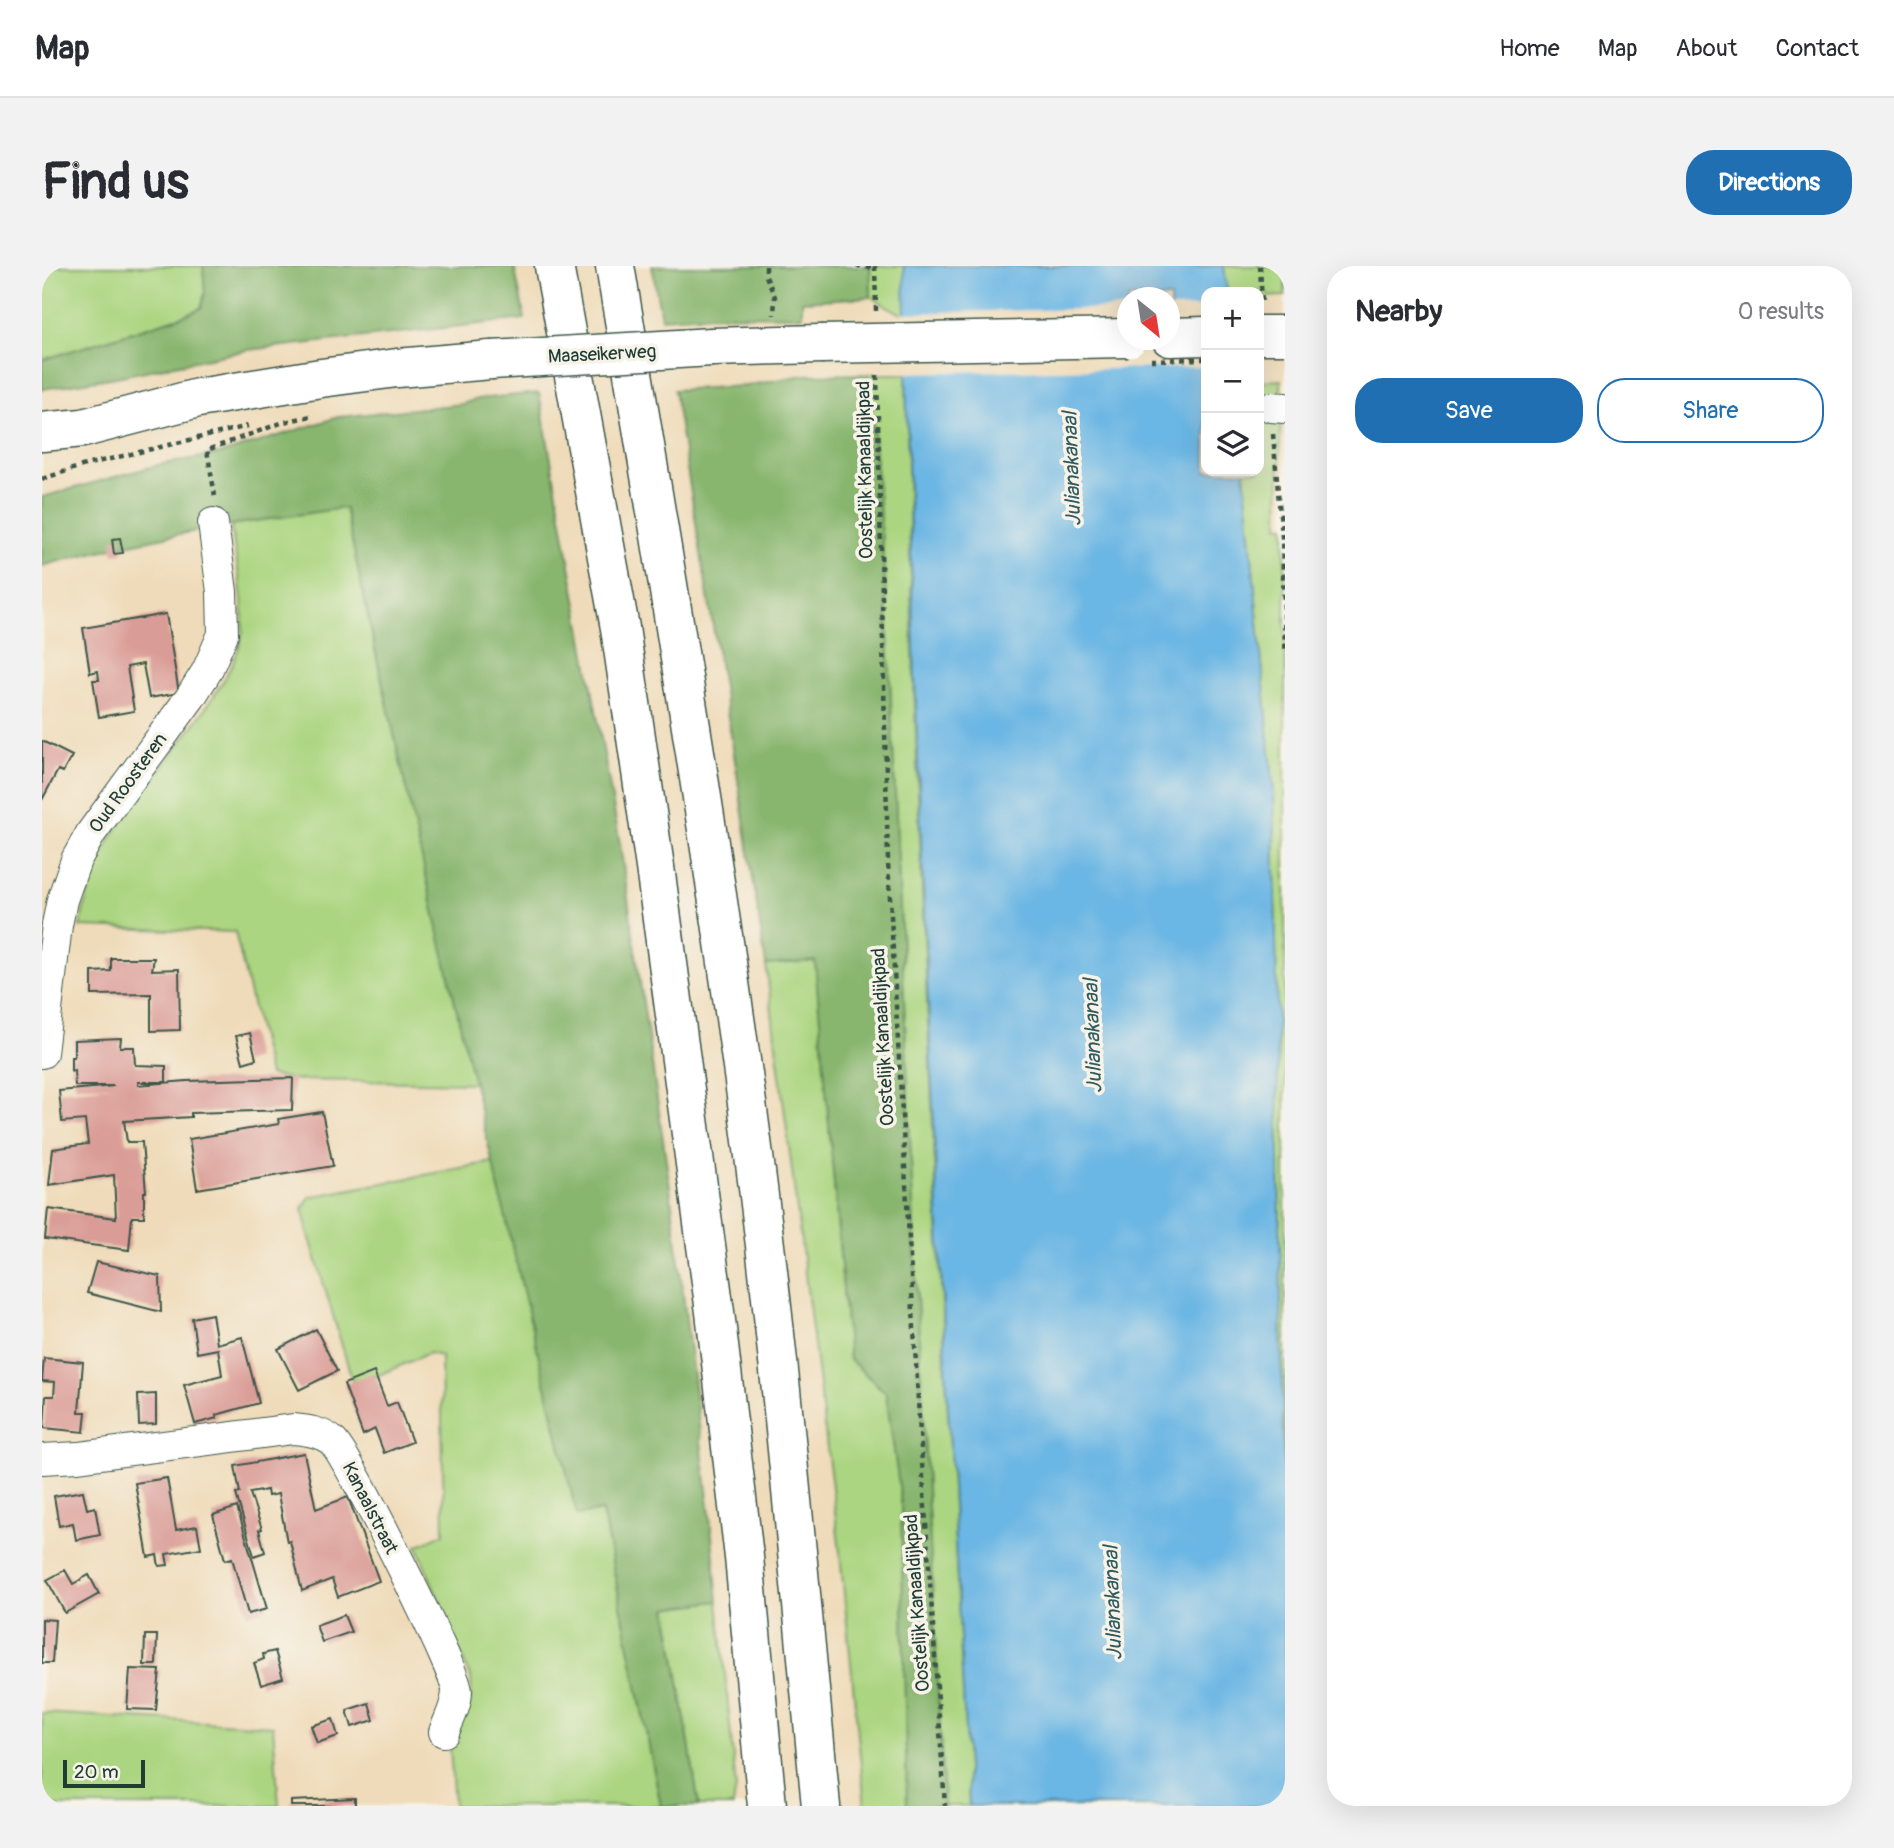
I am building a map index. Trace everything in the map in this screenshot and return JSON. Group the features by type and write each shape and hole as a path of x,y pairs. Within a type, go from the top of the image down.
{"main road":[{"path":"554,266 620,628 653,854 715,1312 744,1557 767,1806"},
{"path":"615,266 673,612 740,1055 772,1308 821,1806"},
{"path":"1264,335 1285,335"},
{"path":"1180,337 1201,336"},
{"name":"Maaseikerweg","path":"42,432 83,428 198,398 397,368 712,347 1117,338"},
{"name":"Maaseikerweg","path":"42,446 83,428"}],"street":[{"name":"Oud Roosteren","path":"42,1053 57,925 62,900 76,860 91,833 207,671 223,634 215,512"},
{"name":"Kanaalstraat","path":"42,1459 293,1429 310,1431 331,1440 344,1456 378,1521 433,1632 457,1689 444,1732"}],"path":[{"path":"766,266 766,276 775,297 774,323"},
{"path":"856,266 875,267 876,317"},
{"name":"Oostelijk Kanaaldijkpad","path":"877,371 888,862 919,1418 945,1806"},
{"path":"1278,408 1285,649"},
{"path":"266,422 318,409"},
{"path":"215,512 207,450 284,422 312,415"},
{"path":"42,479 85,465 253,425"}],"green space":[{"path":"42,266 203,266 205,293 201,308 180,317 42,360"},
{"path":"203,266 514,266 525,319 248,350 42,389 42,360 201,308 205,293"},
{"path":"652,266 870,266 871,297 802,301 802,316 709,315 661,318"},
{"path":"870,266 904,266 905,316 871,297"},
{"path":"1224,266 1285,266 1285,296 1264,297 1264,287 1226,287"},
{"path":"869,374 906,374 923,911 969,1806 944,1806 918,1321 887,610"},
{"path":"869,374 887,610 918,1321 944,1806 907,1806 901,1500 886,1393 849,1359 815,961 766,965 674,390 746,386 803,375"},
{"path":"1281,380 1279,526 1285,526 1285,1600 1274,793 1244,476 1264,476 1264,381"},
{"path":"539,393 620,844 670,1188 710,1515 718,1601 667,1608 699,1806 661,1806 602,1511 577,1515 428,886 345,508 192,532 42,566 42,497 158,465 224,453 338,417"},
{"path":"345,507 375,650 475,1083 299,1080 269,1075 235,932 80,927 94,876 110,840 211,701 239,648 243,613 231,525"},
{"path":"815,961 849,1359 886,1393 901,1500 907,1806 865,1806 839,1543 766,965"},
{"path":"493,1162 577,1515 602,1511 661,1806 454,1806 449,1733 467,1709 471,1695 471,1679 417,1546 444,1533 441,1356 429,1353 354,1386 303,1209 310,1197"},
{"path":"718,1601 736,1788 733,1806 699,1806 667,1607"},
{"path":"42,1713 273,1726 279,1806 42,1806"}],"water":[{"name":"Julianakanaal","path":"904,266 1224,266 1226,287 1201,287 1201,476 1244,476 1274,793 1285,1600 1285,1806 969,1806 930,1036 914,651"}],"pier":[{"path":"1201,307 1201,367 903,373 901,313 1117,308 1117,350 1180,350 1180,308"}],"building":[{"path":"120,538 123,553 114,554 112,539"},
{"path":"166,614 179,693 149,698 143,664 127,667 134,711 99,717 93,680 99,680 98,671 90,673 83,628"},
{"path":"42,741 72,756 63,772 58,770 42,800"},
{"path":"111,958 154,958 152,970 179,969 180,1030 151,1031 151,994 92,995 92,972 111,971"},
{"path":"250,1033 256,1059 243,1063 236,1036"},
{"path":"121,1038 120,1047 134,1047 135,1065 166,1066 166,1082 138,1082 138,1085 293,1078 292,1110 191,1113 191,1117 124,1121 127,1142 142,1142 146,1192 144,1217 132,1217 129,1250 45,1239 48,1209 116,1218 114,1175 49,1185 53,1149 88,1144 85,1120 62,1122 59,1091 114,1086 75,1086 74,1070 71,1071 74,1040"},
{"path":"322,1112 333,1166 197,1189 189,1139 279,1124 278,1119"},
{"path":"96,1262 160,1276 161,1312 87,1293"},
{"path":"212,1314 217,1344 242,1337 259,1403 195,1424 184,1385 222,1375 218,1349 197,1353 192,1318"},
{"path":"316,1329 337,1371 299,1390 278,1349"},
{"path":"44,1358 83,1362 79,1412 86,1412 84,1432 44,1428 46,1396 54,1396 55,1382 42,1381"},
{"path":"374,1372 387,1406 397,1402 412,1442 384,1453 375,1429 363,1435 344,1384"},
{"path":"156,1394 156,1424 139,1425 138,1395"},
{"path":"304,1453 316,1509 348,1497 379,1581 338,1597 332,1579 302,1591 290,1541 287,1542 278,1494 268,1496 267,1490 250,1493 262,1529 259,1530 265,1552 254,1556 236,1494 240,1493 235,1466"},
{"path":"167,1478 176,1530 197,1526 201,1548 166,1554 168,1565 159,1566 157,1555 148,1557 135,1483"},
{"path":"83,1491 87,1509 95,1507 100,1535 76,1540 73,1523 59,1526 54,1496"},
{"path":"237,1507 267,1609 248,1614 232,1558 225,1560 213,1515"},
{"path":"65,1570 73,1584 89,1575 99,1594 65,1613 47,1580"},
{"path":"344,1615 351,1632 322,1642 316,1625"},
{"path":"42,1619 55,1620 52,1663 42,1663"},
{"path":"145,1635 157,1635 156,1665 144,1665"},
{"path":"275,1651 283,1678 261,1685 254,1663 264,1659 263,1654"},
{"path":"130,1669 160,1670 156,1710 127,1709"},
{"path":"369,1703 374,1720 352,1727 347,1710"},
{"path":"333,1719 338,1736 317,1743 311,1726"},
{"path":"355,1798 355,1806 291,1806 291,1801"}]}
